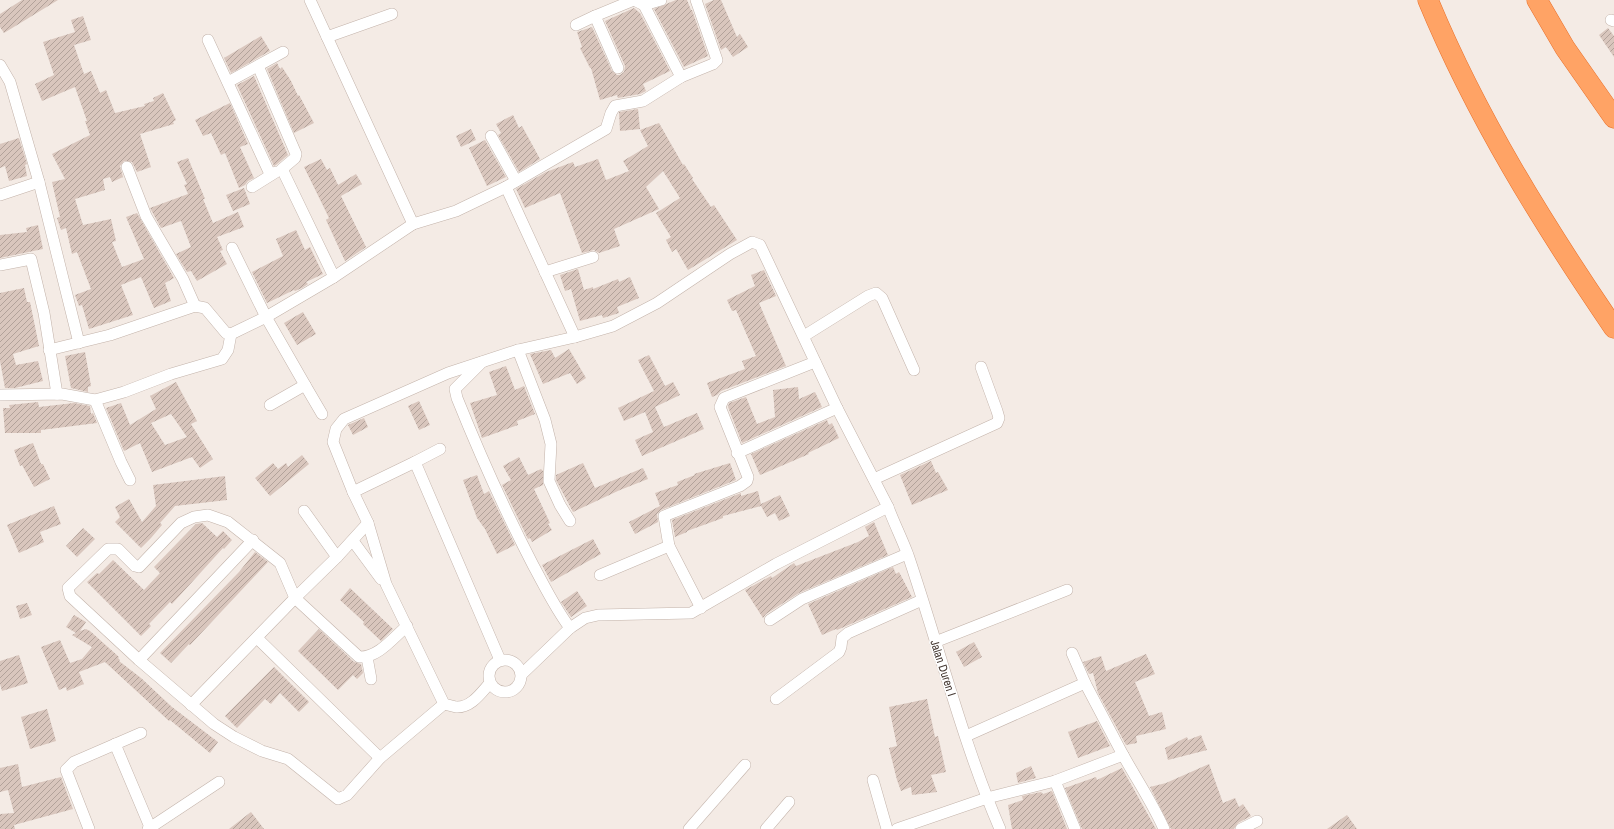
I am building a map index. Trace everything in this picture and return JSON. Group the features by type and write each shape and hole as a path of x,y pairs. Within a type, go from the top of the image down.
{"highway":[{"path":"1428,0 1467,85 1497,142 1525,191 1571,265 1614,328"},
{"path":"1537,0 1565,48 1614,118"}],"street":[{"path":"310,0 413,224"},
{"path":"576,25 634,0 644,5 681,77"},
{"path":"644,5 661,0"},
{"path":"230,334 266,317 334,276 413,224 456,211 506,187 606,128 615,106 642,101 681,77 708,67 717,60 696,0"},
{"path":"327,37 392,14"},
{"path":"595,16 618,68"},
{"path":"208,40 270,174"},
{"path":"228,82 283,52"},
{"path":"0,65 10,82 39,182 79,343"},
{"path":"252,187 270,174 282,169 295,158 296,154 258,66"},
{"path":"491,136 516,181"},
{"path":"127,167 146,216 183,279 195,306"},
{"path":"282,169 334,276"},
{"path":"0,194 39,182"},
{"path":"444,704 386,584 368,523 353,492 333,442 336,430 344,419 448,373 518,350 575,337 506,187"},
{"name":"Jalan Duren I","path":"575,337 613,326 657,303 730,254 752,242 760,245 804,336 836,408 888,507 907,554 966,736 987,798 1000,829"},
{"path":"232,248 266,317 322,414"},
{"path":"545,272 593,257"},
{"path":"0,265 31,259 44,313 57,394"},
{"path":"804,336 868,296 876,293 882,298 914,370"},
{"path":"49,350 117,332 195,306 205,308 226,333 230,334"},
{"path":"0,395 57,394 95,400 147,384 171,374 222,359 228,350 230,334"},
{"path":"518,350 545,420 551,444 549,481 560,505 570,521"},
{"path":"482,362 457,387 455,393 486,469 525,549 559,613 570,628"},
{"path":"701,608 669,546 664,516 740,486 747,481 748,477 720,408 724,398 816,362"},
{"path":"874,479 997,423 999,418 981,367"},
{"path":"270,405 306,385"},
{"path":"95,400 130,480"},
{"path":"737,453 836,408"},
{"path":"353,492 440,449"},
{"path":"415,462 500,660"},
{"path":"522,674 570,628 585,618 598,615 691,613 776,564 888,507"},
{"path":"304,511 337,557"},
{"path":"407,626 374,655 359,657 295,598 280,563 228,522 208,515 194,517 181,523 139,567 135,566 118,549 108,549 68,588 70,596 139,660 192,705 234,737 262,751 288,759 338,799 347,795 380,758 444,704"},
{"path":"192,705 295,598 337,557 368,523"},
{"path":"139,660 252,540"},
{"path":"352,541 386,584"},
{"path":"600,575 669,546"},
{"path":"770,620 802,599 907,554"},
{"path":"935,642 1066,590"},
{"path":"776,699 839,652 842,638 848,633 922,600"},
{"path":"257,638 380,758"},
{"path":"1072,653 1085,683 1164,829"},
{"path":"367,657 371,679"},
{"path":"500,660 510,660 518,665 522,674 518,687 513,691 506,693 499,692 490,684 488,674 492,666 500,660"},
{"path":"966,736 1085,683"},
{"path":"444,704 457,707 467,704 475,700 490,684"},
{"path":"89,829 66,770 74,762 141,733"},
{"path":"115,744 149,828 219,782"},
{"path":"897,829 987,798 1055,781 1123,755"},
{"path":"689,829 745,765"},
{"path":"873,780 887,829"},
{"path":"1055,781 1075,829"},
{"path":"766,829 789,802"},
{"path":"1241,829 1257,821"}],"building":[{"path":"22,0 58,0 4,33 0,27 0,14"},
{"path":"676,0 687,0 708,56 684,67 654,9"},
{"path":"714,0 721,0 737,37 740,34 748,47 733,57 726,47 721,50 705,4"},
{"path":"634,8 640,13 670,71 643,84 646,91 640,94 618,98 617,95 600,100 591,68 580,48 582,47 577,32 592,27 612,71 617,75 620,75 624,72 625,66 605,21"},
{"path":"83,16 91,40 74,45 84,74 91,71 100,93 106,90 115,113 145,106 144,104 154,101 153,98 163,93 176,120 173,122 174,124 140,134 151,167 137,172 132,162 124,161 120,166 123,177 112,182 110,177 103,179 105,190 75,199 83,225 111,219 116,241 112,242 122,267 144,259 126,217 137,213 174,278 165,283 171,301 154,308 141,277 121,285 133,315 89,329 82,305 79,306 75,295 91,289 77,252 72,254 66,228 61,230 57,218 60,217 52,182 65,179 52,154 90,135 85,121 87,121 75,87 42,101 35,84 54,75 43,42 75,32 71,20"},
{"path":"1608,28 1614,36 1614,57 1599,35"},
{"path":"261,36 270,51 231,73 224,58"},
{"path":"277,63 280,69 282,67 291,81 314,123 294,133 267,69"},
{"path":"254,76 288,155 274,166 237,85"},
{"path":"230,103 248,144 240,147 254,178 239,188 225,153 221,155 211,133 203,136 195,120"},
{"path":"638,109 640,129 620,131 619,112"},
{"path":"513,115 519,128 522,126 540,159 519,172 498,135 501,133 496,124"},
{"path":"659,123 683,165 684,164 693,178 692,179 711,207 714,205 737,240 688,270 676,249 672,252 666,240 671,237 656,213 680,198 663,171 646,187 659,209 614,229 620,246 599,253 594,250 582,253 560,193 525,208 516,189 546,172 573,162 575,167 598,159 606,180 629,171 623,161 648,146 640,130"},
{"path":"471,129 476,140 461,147 456,136"},
{"path":"19,138 27,164 25,165 27,176 9,181 5,166 0,168 0,144"},
{"path":"485,140 506,177 487,186 469,148"},
{"path":"188,158 213,223 238,212 244,227 217,237 223,250 220,251 227,264 197,281 191,271 187,272 176,254 191,247 181,221 161,228 150,208 188,194 184,185 187,184 177,162"},
{"path":"321,159 327,170 330,168 338,185 356,174 362,184 341,196 366,247 345,261 326,220 329,218 304,167"},
{"path":"244,188 250,204 233,211 226,195"},
{"path":"38,225 43,249 0,258 0,235 27,232 26,228"},
{"path":"296,230 305,250 310,247 323,274 306,282 308,284 302,288 295,291 294,290 267,303 252,272 283,256 276,239"},
{"path":"578,269 584,290 593,287 593,289 618,279 619,282 630,277 639,298 617,307 619,313 603,318 602,315 580,321 571,289 565,291 560,275"},
{"path":"764,270 776,296 759,303 786,366 721,391 712,397 707,383 745,369 742,361 756,356 736,310 732,311 727,300 755,286 751,275"},
{"path":"24,288 27,302 30,302 39,346 13,354 16,365 38,361 43,381 15,388 5,388 0,361 0,293"},
{"path":"303,312 316,334 297,345 284,323"},
{"path":"569,349 586,378 577,384 570,373 543,384 530,354 551,350 555,358"},
{"path":"85,352 91,386 88,387 88,392 71,388 65,356"},
{"path":"649,355 665,386 673,382 680,395 655,407 664,427 697,413 704,429 642,456 635,440 653,432 645,412 624,421 618,408 654,391 638,360"},
{"path":"506,366 515,390 524,386 535,414 517,421 518,425 482,438 470,403 497,395 489,372"},
{"path":"176,382 197,421 191,424 213,459 200,468 192,457 152,472 140,443 124,451 106,408 121,403 130,425 156,409 150,396","holes":["171,414 187,437 165,445 151,423"]},
{"path":"798,387 799,399 815,392 822,407 742,443 728,407 729,403 746,397 757,424 775,417 773,390"},
{"path":"419,401 430,425 419,430 408,406"},
{"path":"38,402 39,407 74,403 90,406 91,414 93,413 97,423 41,430 41,433 5,433 3,408 10,408 9,405"},
{"path":"364,418 368,427 353,435 348,425"},
{"path":"827,420 829,425 832,423 839,438 808,453 809,454 760,475 751,454"},
{"path":"33,443 41,464 43,464 50,479 34,487 22,465 20,466 14,450"},
{"path":"302,455 309,464 270,496 255,478 273,463 278,469 286,463 288,467"},
{"path":"519,457 528,475 541,469 543,471 543,485 534,489 550,523 548,524 552,530 532,542 530,538 528,539 502,485 511,480 503,466"},
{"path":"931,461 936,473 938,472 948,490 912,505 900,475"},
{"path":"583,463 595,488 643,468 648,479 620,490 573,512 556,480 556,475"},
{"path":"730,463 736,480 661,510 657,514 658,522 635,534 629,522 660,506 655,493 678,485 677,482 695,475 694,474"},
{"path":"477,475 484,494 489,491 515,545 497,554 485,529 477,518 463,480"},
{"path":"225,476 227,500 175,506 160,523 162,525 141,548 115,522 120,517 115,507 129,499 142,522 156,506 153,485"},
{"path":"758,491 761,504 780,495 790,516 779,521 775,513 767,517 761,506 723,516 723,518 675,537 672,520 741,493 741,496"},
{"path":"54,506 61,524 40,532 44,542 19,553 7,525"},
{"path":"874,522 888,555 799,593 766,614 763,618 745,590 771,576 772,578 794,563 796,566 858,542 869,536 865,527"},
{"path":"202,523 217,537 223,531 232,540 172,604 170,602 149,624 151,626 141,636 87,582 97,573 99,574 113,560 144,590 160,573 154,567 196,524"},
{"path":"83,528 95,539 77,557 66,546"},
{"path":"593,539 601,554 551,582 542,565"},
{"path":"255,552 268,562 190,645 189,644 171,663 160,653 239,572"},
{"path":"893,567 896,574 899,572 912,597 837,630 836,629 822,635 808,604"},
{"path":"350,588 393,629 381,641 363,624 364,622 340,600"},
{"path":"577,591 587,606 571,617 561,602"},
{"path":"27,603 32,615 20,619 16,606"},
{"path":"74,615 86,622 80,631 86,629 90,631 119,657 119,661 141,678 172,707 218,742 210,753 170,720 169,721 105,662 79,672 84,684 67,691 66,687 59,690 41,647 60,640 70,663 82,659 92,647 72,635 76,633 66,627"},
{"path":"319,629 354,662 361,664 363,673 357,679 353,675 338,690 298,651"},
{"path":"974,642 982,657 964,667 956,652"},
{"path":"1146,654 1155,674 1135,682 1149,716 1162,712 1166,729 1136,736 1137,743 1126,745 1098,693 1093,673 1089,674 1083,662 1101,656 1106,671"},
{"path":"19,655 28,683 2,691 0,684 0,661"},
{"path":"274,667 309,702 299,712 280,693 271,704 265,699 237,728 225,716"},
{"path":"927,699 935,737 938,736 946,772 931,775 937,792 912,795 911,787 901,791 897,780 889,748 897,746 889,707"},
{"path":"47,709 56,741 30,749 21,717"},
{"path":"1097,721 1110,746 1078,758 1068,732"},
{"path":"1201,735 1207,750 1168,760 1165,748 1187,737 1188,740"},
{"path":"18,764 22,787 61,777 73,809 14,825 15,829 0,829 0,814 14,813 8,790 0,792 0,768"},
{"path":"1209,764 1223,803 1235,798 1239,807 1243,804 1251,816 1238,823 1234,829 1171,829 1150,787 1166,783"},
{"path":"1031,766 1036,778 1018,783 1016,773"},
{"path":"1122,768 1156,829 1082,829 1065,788 1096,777 1097,780"},
{"path":"1052,791 1067,829 1012,829 1008,805 1023,800 1022,796 1041,792 1043,794"},
{"path":"251,812 264,829 229,829"},
{"path":"1347,815 1357,829 1327,829"}]}
